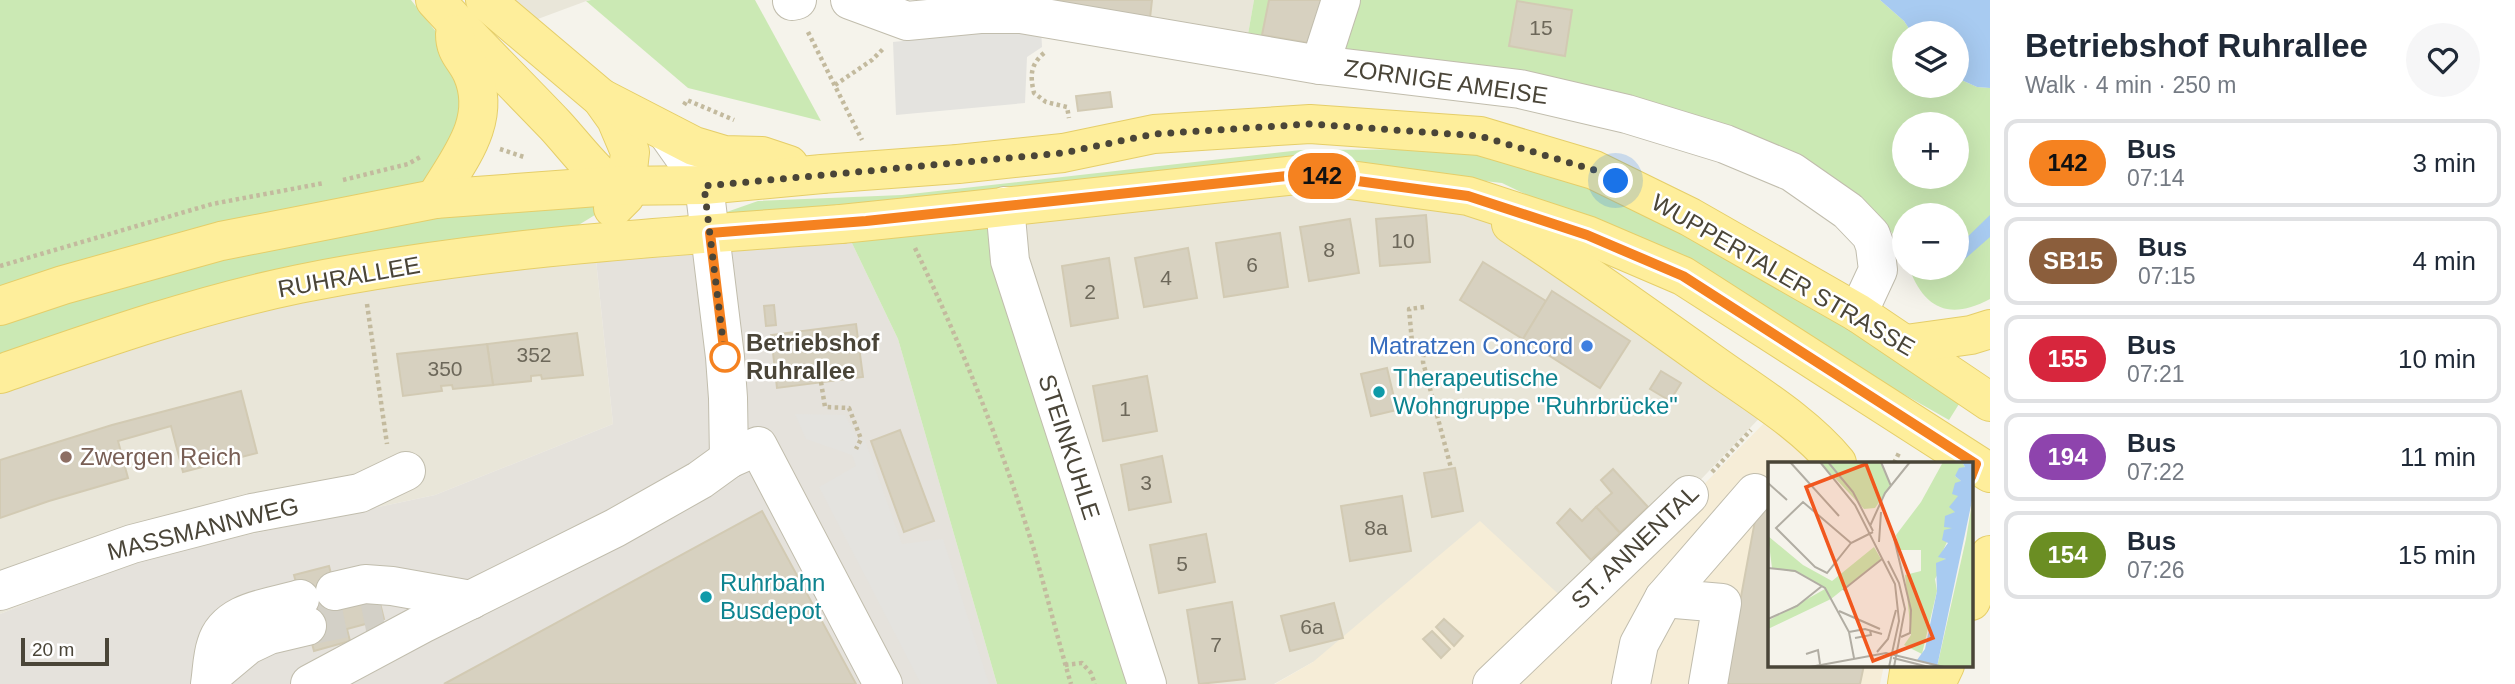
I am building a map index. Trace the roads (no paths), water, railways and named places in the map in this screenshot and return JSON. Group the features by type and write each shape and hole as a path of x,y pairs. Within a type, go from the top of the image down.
{"main road":[{"path":"485,0 601,98 616,119 630,152 621,190 606,216 580,233 545,246"},
{"path":"445,11 621,190 700,234 967,211 1306,174 1468,196 1587,235 1683,276 1982,463"},
{"path":"435,200 472,140 479,100 472,72 455,46 445,11"},
{"path":"601,98 694,146 724,155 762,156 822,174"},
{"name":"WUPPERTALER STRASSE","path":"621,190 704,186 958,164 1063,153 1154,134 1297,125 1480,136 1594,170 1690,217 1858,313 1990,402"},
{"path":"0,306 63,285 221,241 435,200 621,190"},
{"path":"1468,196 1587,274 1772,406 1826,450 1835,462"},
{"name":"RUHRALLEE","path":"0,374 161,319 232,299 364,271 545,246 700,234"},
{"path":"1906,344 1971,335 1990,329"},
{"path":"1972,599 1990,555"},
{"path":"1972,620 1990,607"},
{"path":"1907,684 1910,666"},
{"path":"1936,684 1945,666"}],"street":[{"name":"ZORNIGE AMEISE","path":"850,0 907,21 980,14 1021,14 1320,65 1520,89 1586,103 1725,144 1781,167 1821,190 1848,211 1871,235 1878,270 1858,313"},
{"path":"1320,65 1341,0"},
{"path":"668,134 704,186 700,234 727,384 729,459"},
{"name":"STEINKUHLE","path":"1005,206 1010,261 1147,684"},
{"path":"310,684 626,522 701,480 729,459 758,446 883,684"},
{"name":"MASSMANNWEG","path":"0,591 132,544 252,513 360,493 406,471"},
{"path":"1631,684 1639,644 1664,598 1755,493"},
{"name":"ST. ANNENTAL","path":"1492,684 1689,495"},
{"path":"211,680 216,645 223,627 237,617 314,605 365,583 471,600"},
{"path":"382,611 434,593"},
{"path":"1664,598 1722,603 1708,684"}],"water":[{"path":"1880,0 1990,0 1990,88 1969,83 1969,21 1904,21"},
{"path":"1990,215 1990,237 1969,255 1969,235"}],"tunnel":[{"path":"307,626 382,611"}],"place":[{"name":"Matratzen Concord","path":"1587,346"},
{"name":"Betriebshof Ruhrallee","path":"725,357"},
{"name":"Therapeutische Wohngruppe \"Ruhrbrücke\"","path":"1379,392"},
{"name":"Zwergen Reich","path":"66,457"},
{"name":"Ruhrbahn Busdepot","path":"706,597"}]}
